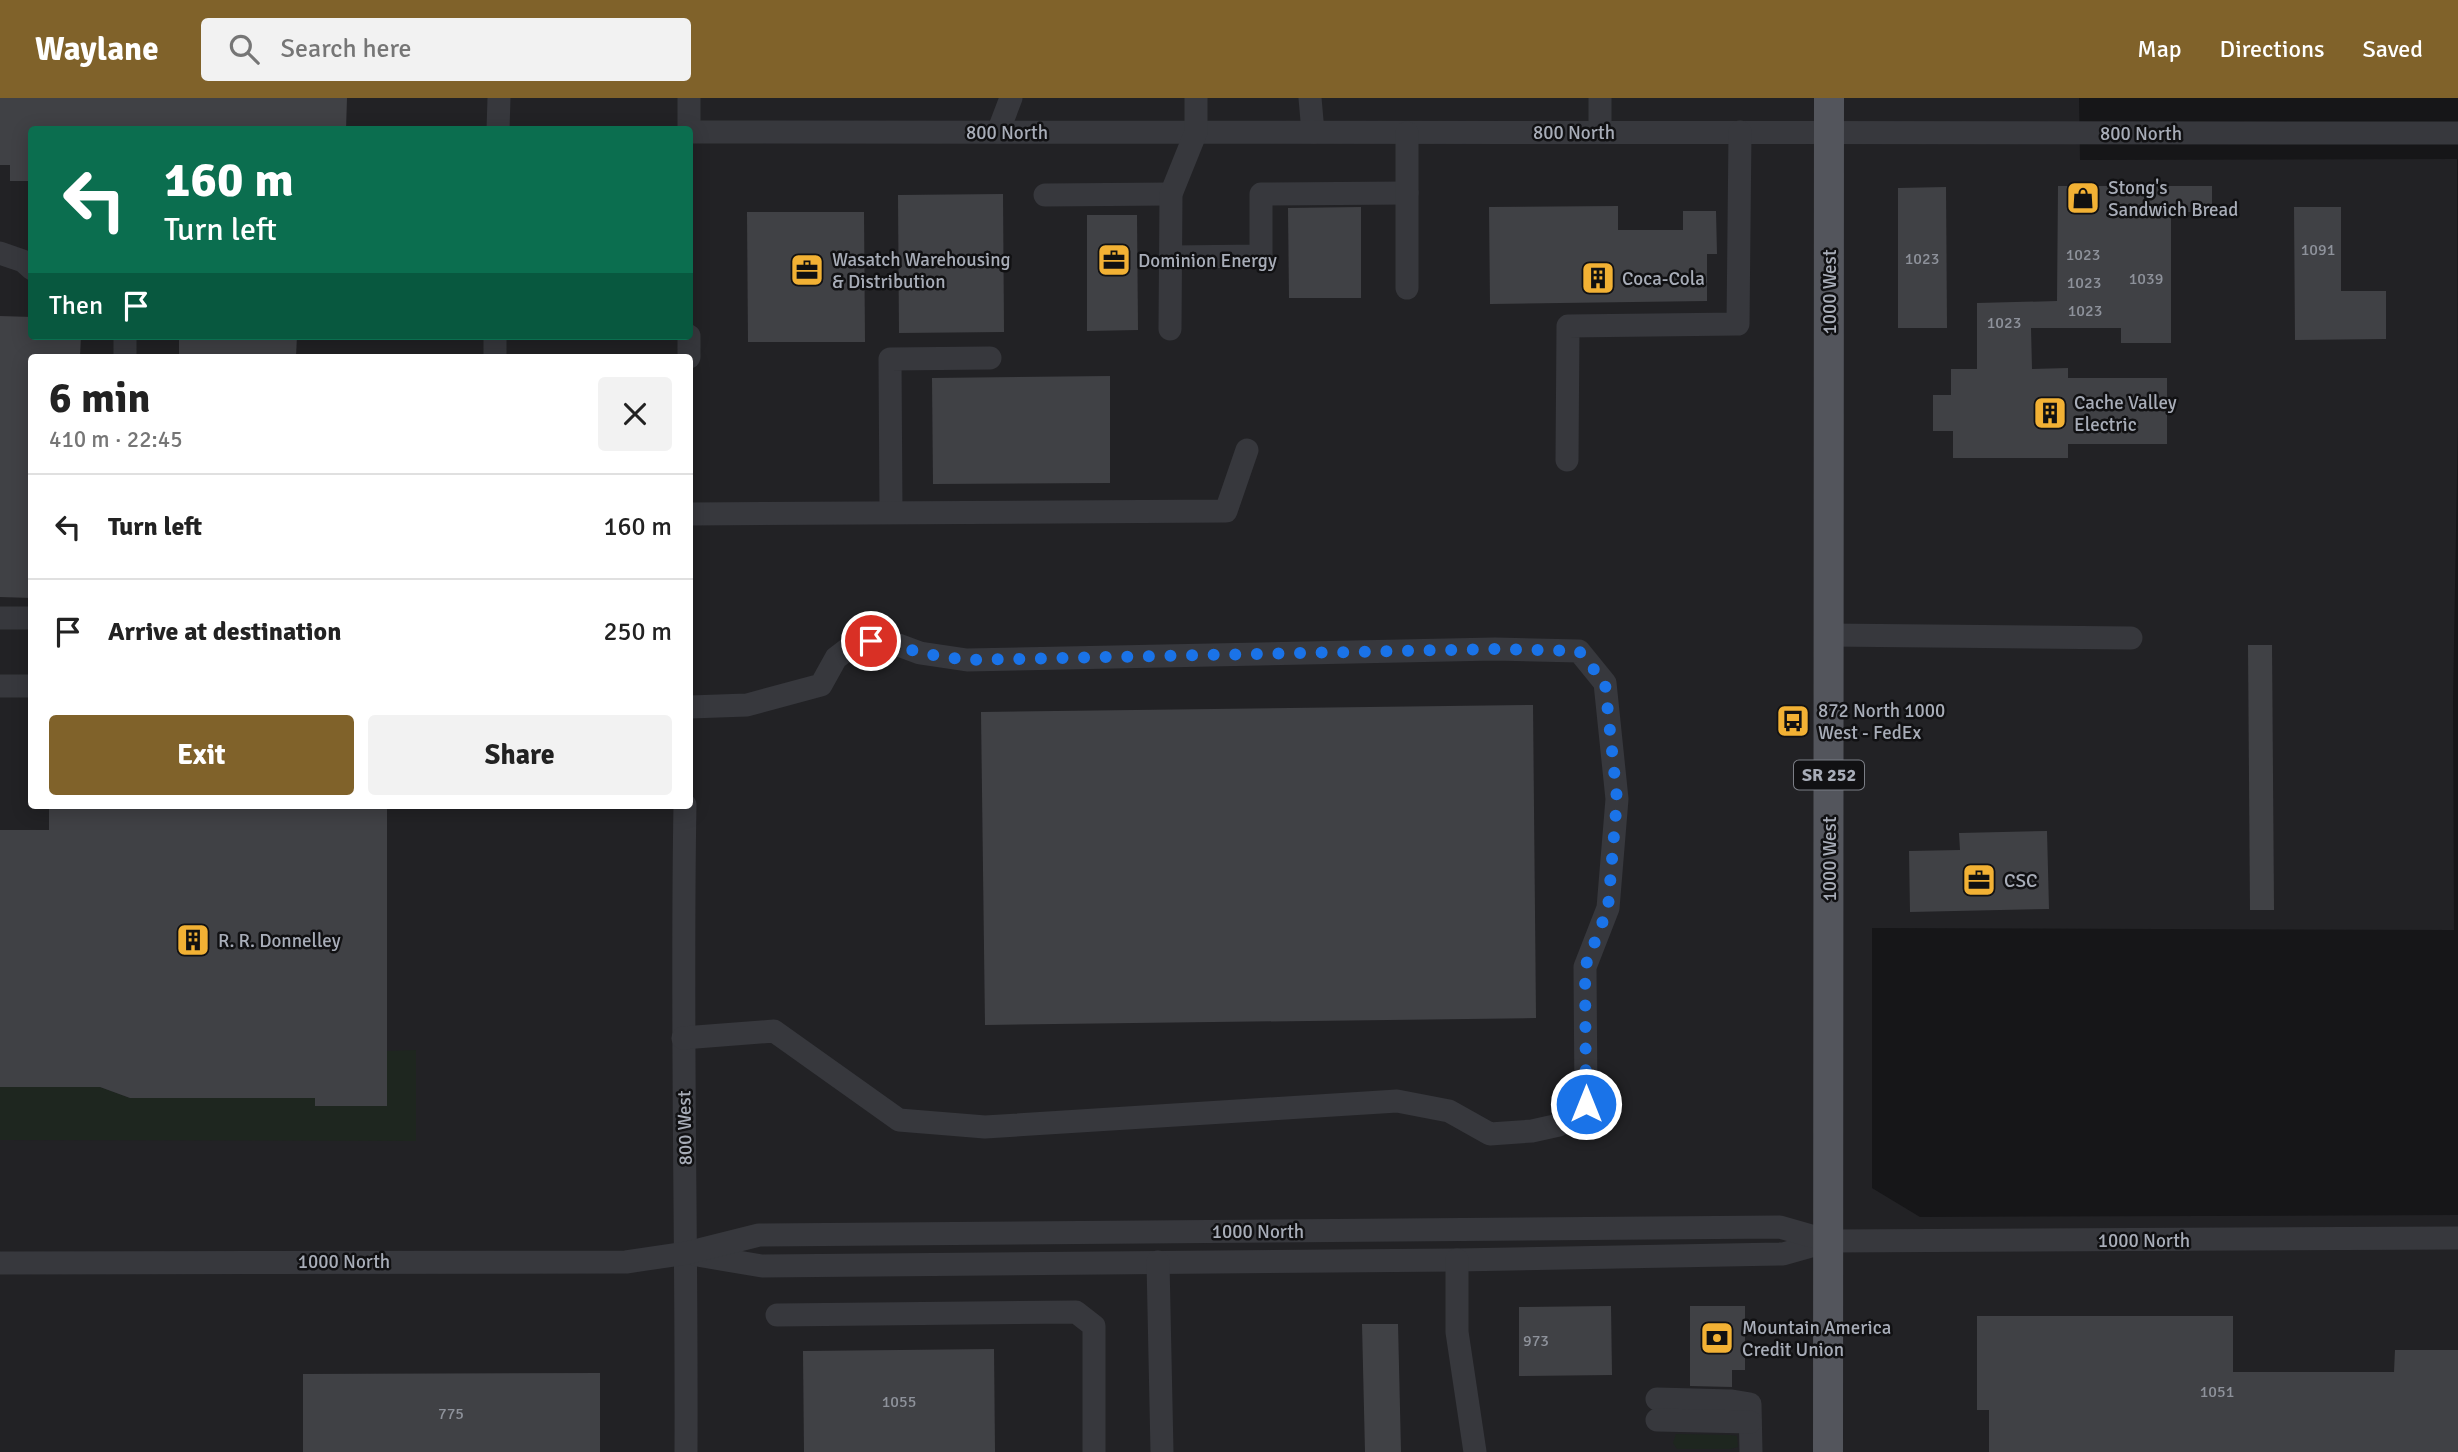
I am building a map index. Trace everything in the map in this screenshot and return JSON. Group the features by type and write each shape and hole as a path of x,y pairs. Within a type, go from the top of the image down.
{"main road":[{"name":"1000 West","path":"1828,1452 1829,98"}],"street":[{"path":"498,126 499,98"},
{"path":"689,98 689,126"},
{"path":"998,132 1011,98"},
{"path":"1170,329 1171,194 1196,132 1196,98"},
{"path":"1310,98 1313,132"},
{"path":"1600,98 1600,132"},
{"name":"800 North","path":"693,131 2458,133"},
{"path":"1567,460 1568,326 1738,324 1740,132"},
{"path":"1407,133 1407,288"},
{"path":"1170,257 1261,256 1261,194 1407,193"},
{"path":"1045,195 1171,194"},
{"path":"0,253 28,265"},
{"path":"891,512 890,359 990,358"},
{"path":"693,514 1226,511 1247,450"},
{"path":"0,618 28,618"},
{"path":"1829,635 2131,638"},
{"path":"683,1038 774,1031 899,1120 985,1127 1397,1101 1448,1111 1490,1134 1532,1131 1559,1125 1586,1104 1585,967 1608,908 1617,799 1605,683 1579,651 1481,649 967,660 920,653 885,640 857,642 836,659 821,685 747,705 693,707"},
{"path":"0,686 28,686"},
{"name":"800 West","path":"685,809 683,1038 687,1253 686,1452"},
{"name":"1000 North","path":"0,1263 626,1262 687,1253 759,1235 1780,1227 1829,1241"},
{"name":"1000 North","path":"687,1253 762,1266 1457,1260 1783,1254 1829,1241 2458,1238"},
{"path":"1457,1260 1457,1332 1475,1452"},
{"path":"1158,1262 1162,1452"},
{"path":"778,1315 1076,1312 1094,1326 1094,1452"},
{"path":"1657,1410 1732,1401 1750,1404 1751,1452"}],"shaded area":[{"path":"0,98 2079,98 2080,160 2457,159 2454,930 1872,928 1872,1188 1920,1217 2458,1215 2458,1452 0,1452"},
{"path":"416,1050 416,1141 0,1140 0,1087 100,1087 130,1098 315,1098 387,1051"},
{"path":"1676,1434 1737,1436 1738,1447 1677,1449 1673,1443"}],"building":[{"path":"0,98 347,98 346,126 28,126 28,181 10,181 10,165 0,165"},
{"path":"2058,186 2212,186 2212,212 2171,212 2171,343 2121,343 2121,328 2031,328 2032,369 2068,368 2068,378 2167,378 2167,444 2068,444 2068,458 1953,458 1953,431 1933,431 1933,395 1951,395 1951,369 1977,369 1977,303 2057,301"},
{"path":"1946,187 1947,328 1898,328 1898,188"},
{"path":"1003,194 1004,332 899,333 898,195"},
{"name":"Coca-Cola","path":"1618,206 1618,230 1683,230 1683,211 1716,211 1717,254 1707,254 1707,301 1490,304 1489,207"},
{"path":"1361,207 1361,298 1289,298 1288,208"},
{"path":"2294,207 2341,207 2341,291 2386,291 2386,339 2295,340"},
{"path":"747,212 864,212 865,342 748,342"},
{"path":"1087,215 1137,215 1138,330 1087,331"},
{"path":"0,316 28,317 28,340 81,340 80,354 28,354 28,598 0,597"},
{"path":"179,340 297,340 296,354 179,354"},
{"path":"1110,376 1110,483 933,484 932,378"},
{"path":"2248,645 2272,645 2274,910 2250,910"},
{"path":"1533,705 1536,1018 985,1025 981,712"},
{"name":"R. R. Donnelley","path":"49,809 387,809 387,1106 315,1106 315,1098 130,1098 100,1087 0,1087 0,830 49,830"},
{"name":"CSC","path":"2047,831 2049,909 1910,912 1909,851 1960,850 1959,833"},
{"path":"1611,1306 1612,1375 1519,1376 1519,1307"},
{"name":"Mountain America Credit Union","path":"1690,1306 1745,1306 1745,1370 1732,1370 1732,1387 1690,1386"},
{"path":"1977,1316 2233,1316 2233,1372 2394,1372 2395,1350 2458,1350 2458,1452 1989,1452 1989,1410 1977,1410"},
{"path":"1362,1324 1398,1324 1401,1452 1365,1452"},
{"path":"994,1349 995,1452 804,1452 803,1351"},
{"path":"600,1373 600,1452 303,1452 303,1374"}],"place":[{"name":"Stong's Sandwich Bread","path":"2083,198"},
{"name":"Dominion Energy","path":"1114,260"},
{"name":"Wasatch Warehousing & Distribution","path":"807,270"},
{"name":"Coca-Cola","path":"1598,278"},
{"name":"Cache Valley Electric","path":"2050,413"},
{"name":"872 North 1000 West - FedEx","path":"1793,721"},
{"name":"CSC","path":"1979,880"},
{"name":"R. R. Donnelley","path":"193,940"},
{"name":"Mountain America Credit Union","path":"1717,1338"}],"route":[{"path":"871,641 885,640 920,653 967,660 1495,649 1579,651 1605,683 1617,799 1608,908 1585,967 1586,1104"}]}
